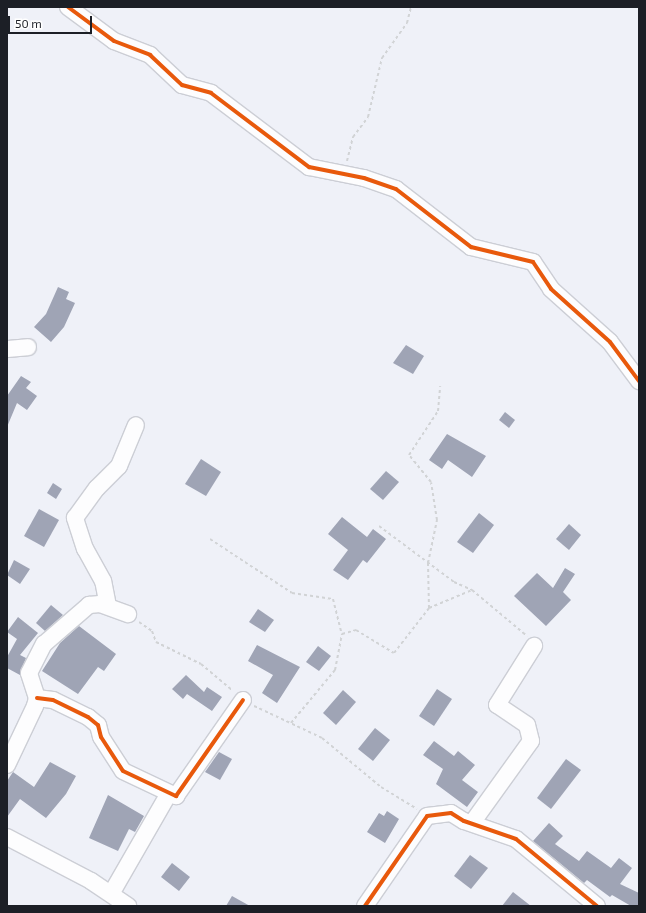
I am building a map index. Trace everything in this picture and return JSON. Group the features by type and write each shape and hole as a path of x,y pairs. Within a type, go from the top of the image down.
{"street":[{"path":"68,7 114,40 150,55 182,85 211,93 309,167 344,174 396,188 471,247 533,262 551,289 610,342 639,381"},
{"path":"7,350 28,347"},
{"path":"108,606 103,581 86,549 75,518 97,488 119,466 136,424"},
{"path":"7,765 37,698 28,673 44,644 89,605 108,606 128,614"},
{"path":"472,823 531,741 527,725 497,704 534,646"},
{"path":"37,698 53,700 88,717 98,725 101,737 123,771 176,796 243,700"},
{"path":"111,894 169,793"},
{"path":"365,906 427,816 451,813 472,823 516,839 597,906"},
{"path":"7,837 111,894 128,906"}],"path":[{"path":"344,174 353,137 368,117 382,58 407,23 412,7"},
{"path":"429,608 428,563 437,520 431,482 409,455 438,411 440,386"},
{"path":"379,526 428,563 472,590 506,616 534,646"},
{"path":"210,539 292,593 333,599 342,634 336,670 291,723"},
{"path":"342,634 356,630 394,653 429,608 472,590"},
{"path":"128,614 152,631 156,642 201,664 243,700 322,738 381,787 427,816"}],"building":[{"path":"58,287 69,292 66,299 75,303 64,327 51,342 34,327 46,314"},
{"path":"406,345 424,356 413,374 393,363"},
{"path":"21,376 31,382 26,388 37,396 27,410 17,403 7,427 7,396"},
{"path":"505,412 515,420 509,428 499,420"},
{"path":"447,434 486,456 472,477 448,460 442,469 429,460"},
{"path":"201,459 221,472 206,496 185,484"},
{"path":"386,471 399,482 383,500 370,489"},
{"path":"53,483 62,489 56,499 47,493"},
{"path":"39,509 59,520 44,547 24,536"},
{"path":"479,513 494,525 473,553 457,542"},
{"path":"342,517 367,537 373,529 386,539 367,563 363,560 348,580 333,570 348,550 328,534"},
{"path":"569,524 581,535 569,550 556,539"},
{"path":"14,560 30,569 20,584 7,575"},
{"path":"565,568 575,574 563,592 571,600 546,626 514,596 537,573 553,588"},
{"path":"51,605 63,615 45,631 36,623"},
{"path":"258,609 274,620 265,632 249,622"},
{"path":"18,617 38,633 20,655 26,658 20,675 7,668 7,657 17,639 7,632"},
{"path":"79,626 116,654 104,671 98,667 78,694 42,671 60,643"},
{"path":"257,645 300,667 277,703 262,693 273,675 248,661"},
{"path":"318,646 331,656 319,671 306,662"},
{"path":"186,675 204,692 207,687 222,697 212,711 187,694 183,699 172,689"},
{"path":"437,689 452,699 434,726 419,716"},
{"path":"343,690 356,702 336,725 323,713"},
{"path":"375,728 390,740 373,761 358,749"},
{"path":"434,741 454,756 458,751 475,765 462,780 478,792 467,807 436,784 443,769 423,755"},
{"path":"219,752 232,759 220,780 205,772"},
{"path":"566,759 581,770 551,809 537,798"},
{"path":"50,762 76,776 66,794 46,818 20,799 7,817 7,781 13,772 34,787"},
{"path":"108,795 144,816 135,832 129,829 118,851 89,838"},
{"path":"387,811 399,819 385,843 367,832 379,813 384,816"},
{"path":"549,823 563,836 555,844 579,861 587,851 611,868 619,858 632,868 620,884 639,893 639,906 631,906 612,895 610,897 587,880 584,883 533,841"},
{"path":"470,855 488,868 471,889 454,876"},
{"path":"172,863 190,877 179,891 161,877"},
{"path":"513,892 531,906 502,906"},
{"path":"232,896 250,906 226,906"}],"cycle path":[{"path":"68,7 114,41 150,55 182,85 211,93 309,167 364,178 396,189 471,247 533,262 551,289 610,342 639,381"},
{"path":"37,698 53,700 88,717 98,725 101,737 123,771 176,796 243,700"},
{"path":"365,906 427,816 451,813 464,821 516,839 597,906"}]}
